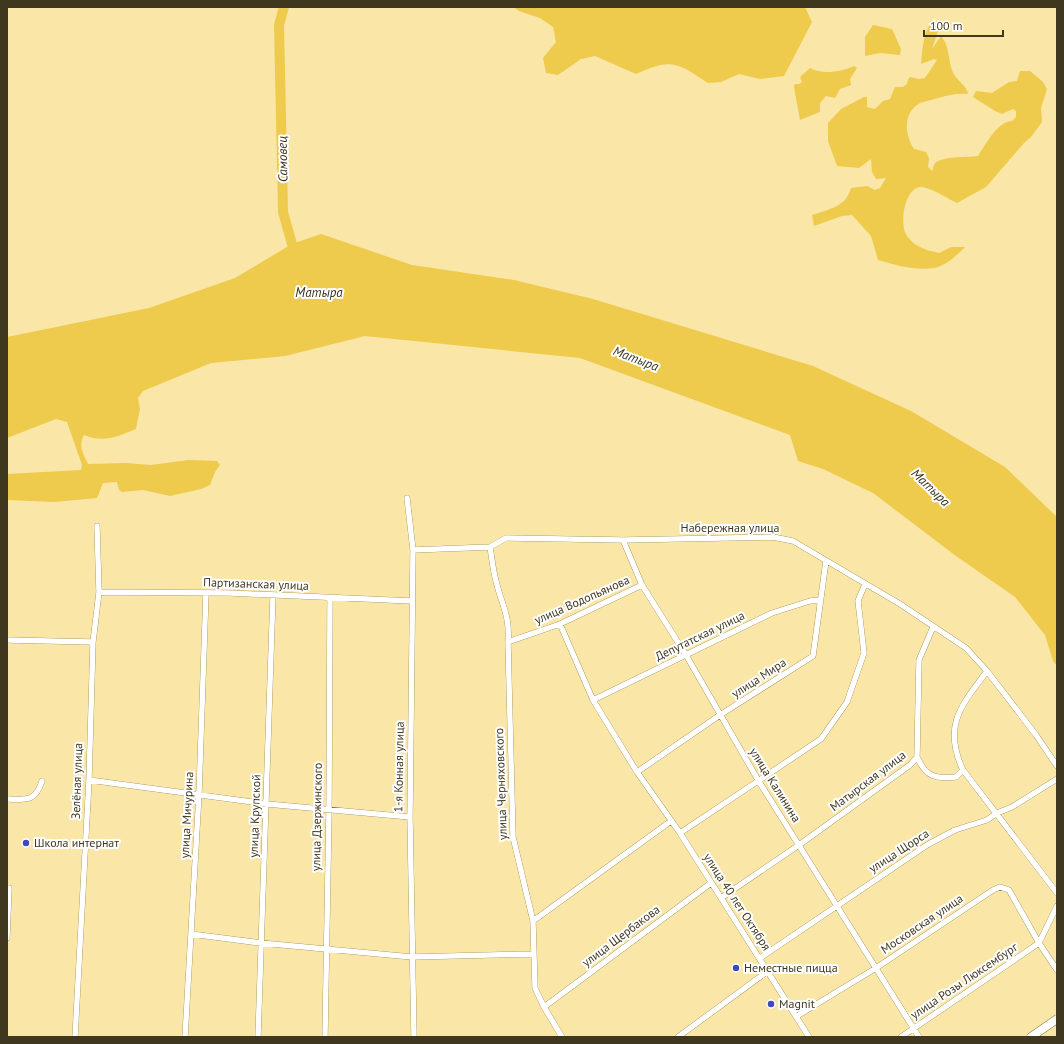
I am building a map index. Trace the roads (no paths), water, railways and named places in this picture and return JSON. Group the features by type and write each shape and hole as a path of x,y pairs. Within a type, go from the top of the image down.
{"main road":[{"path":"1031,1037 1057,1020"}],"street":[{"name":"1-я Конная улица","path":"407,498 413,550 410,817 414,1037"},
{"name":"Зелёная улица","path":"75,1037 89,780 93,642 99,592 97,526"},
{"name":"Набережная улица","path":"413,550 490,547 506,538 623,540 773,537 793,541 900,604 966,648 987,671 1036,735 1057,766"},
{"name":"улица Калинина","path":"623,540 642,585 686,655 758,780 919,1037"},
{"name":"улица Черняховского","path":"490,547 496,582 505,607 509,625 508,642 513,837 533,921 535,988 544,1007 562,1037"},
{"name":"улица Мира","path":"637,772 720,715 813,656 818,629 820,600 826,561"},
{"path":"680,833 821,739 847,702 864,654 858,601 865,584"},
{"name":"улица Водопьянова","path":"508,642 560,624 642,585"},
{"name":"Партизанская улица","path":"99,592 272,595 412,601"},
{"name":"улица Мичурина","path":"185,1037 199,794 206,594"},
{"name":"улица Крупской","path":"258,1037 267,804 272,595"},
{"name":"улица Дзержинского","path":"325,1037 329,810 330,598"},
{"name":"Депутатская улица","path":"593,700 772,613 810,600 820,600"},
{"name":"улица 40 лет Октября","path":"560,624 593,700 637,772 680,833 809,1037"},
{"name":"Матырская улица","path":"721,898 799,845 910,765 917,757 919,660 933,627"},
{"path":"7,640 93,642"},
{"path":"987,671 959,710 954,731 957,758 963,770 1057,893"},
{"path":"917,757 923,770 938,778 956,777 963,770"},
{"name":"улица Щорса","path":"760,958 836,905 927,845 955,830 987,820 997,813 1012,807 1057,779"},
{"path":"89,780 267,804 410,817"},
{"path":"7,799 29,799 38,792 42,781"},
{"path":"533,921 671,821"},
{"name":"улица Щербакова","path":"544,1007 711,883"},
{"name":"Московская улица","path":"797,1016 876,968 993,890 1000,887 1009,890 1039,943"},
{"path":"7,938 8,888"},
{"path":"1057,906 1039,943 1057,970"},
{"path":"191,934 261,943 412,957 533,954"},
{"name":"улица Розы Люксембург","path":"901,1037 1039,943"},
{"path":"678,1037 768,971"}],"water":[{"path":"513,7 805,7 812,22 784,76 760,79 739,74 721,82 708,83 689,70 674,65 666,64 636,74 595,56 581,59 558,75 546,73 543,58 556,42 553,27 540,18 519,11"},
{"path":"873,25 892,29 901,49 900,55 880,53 865,56 865,37"},
{"path":"938,25 939,28 932,49 941,36 948,50 951,66 955,76 963,84 968,94 953,94 922,102 914,107 910,112 907,131 911,143 914,149 926,152 929,158 928,167 932,171 937,162 947,158 978,156 997,129 1001,125 1012,121 1016,117 1016,111 1013,109 1002,114 973,97 976,91 992,93 1009,82 1017,81 1020,71 1030,71 1043,82 1047,89 1041,108 1042,122 1031,137 986,187 957,203 924,187 915,189 910,194 904,208 903,224 910,240 921,248 939,253 951,247 965,247 943,265 934,268 920,269 898,266 878,260 871,236 852,215 842,216 814,226 812,215 830,209 841,203 849,194 851,188 867,186 875,190 880,188 886,178 876,179 872,172 871,159 859,168 837,166 828,141 828,123 841,109 864,97 867,97 867,107 875,109 883,101 890,99 895,87 903,87 907,84 910,77 919,79 925,78 937,60 934,59 921,64 924,40 929,26"},
{"path":"854,66 857,68 850,79 851,85 840,89 835,98 826,96 820,103 820,112 800,120 794,87 795,84 802,82 800,77 810,68 832,72 844,70"},
{"name":"Матыра","path":"321,234 412,265 514,280 593,299 813,366 911,411 1005,467 1057,517 1057,666 1053,661 1045,635 1015,597 956,556 873,493 823,469 798,461 790,435 580,358 365,336 285,356 211,363 143,391 138,398 140,409 136,429 116,437 104,439 84,435 81,443 83,453 88,464 126,463 151,465 188,460 217,461 220,465 215,472 210,485 201,489 170,496 143,490 122,492 119,490 117,482 103,483 97,498 54,502 7,500 7,474 81,470 82,465 67,422 56,419 7,438 7,337 149,308 235,278 292,244"}],"waterway":[{"name":"Самовец","path":"284,7 279,25 283,212 292,244 299,255"}],"place":[{"name":"Школа интернат","path":"26,843"},
{"name":"Неместные пицца","path":"736,968"},
{"name":"Magnit","path":"771,1004"}]}
